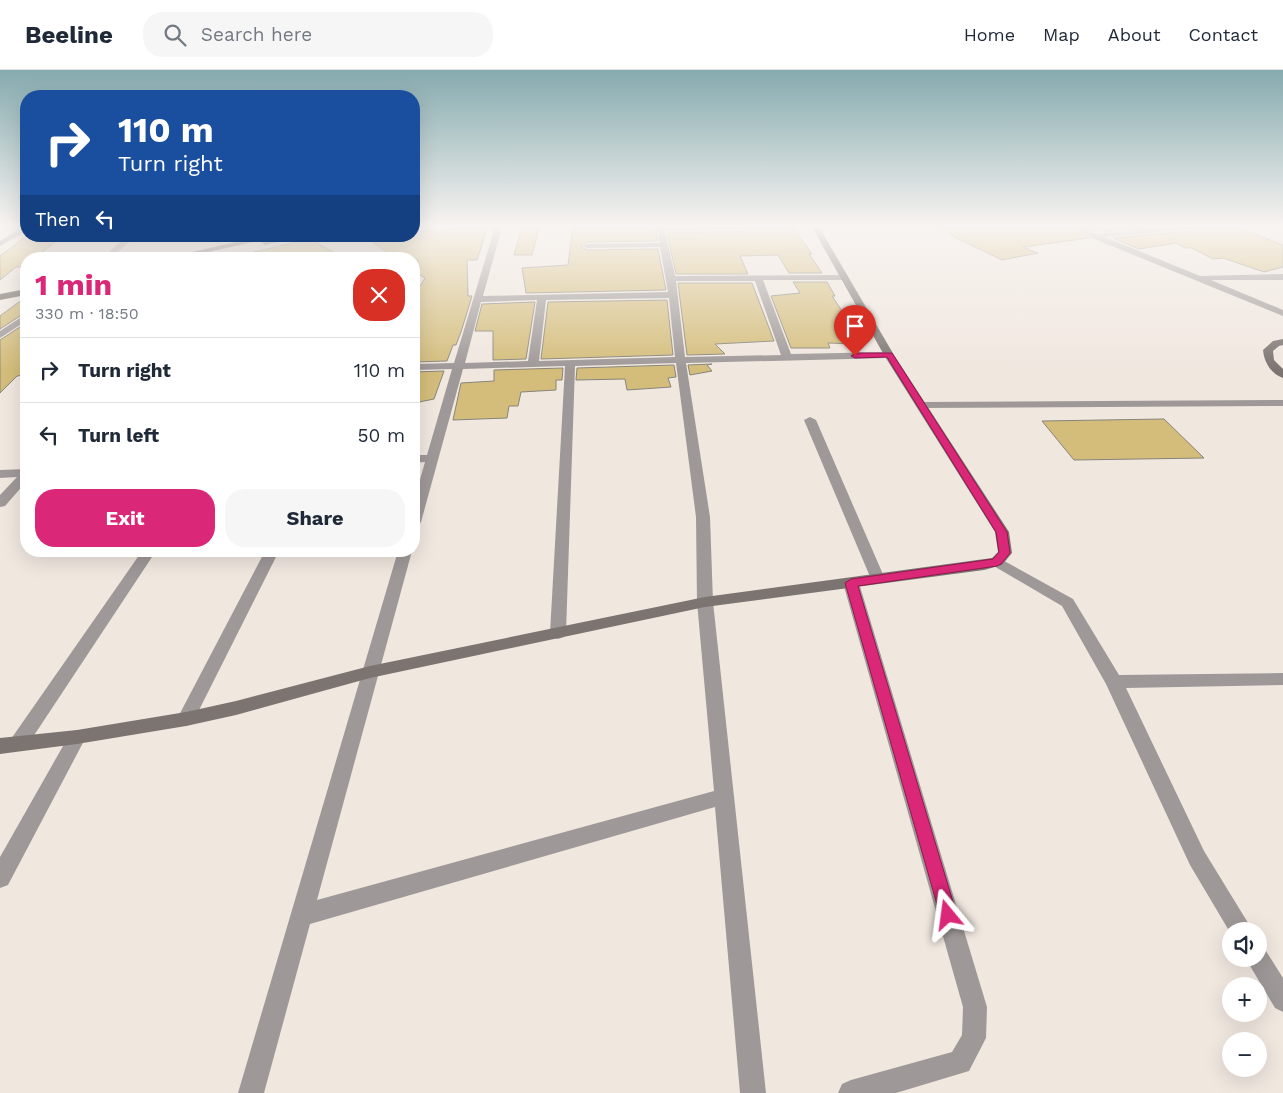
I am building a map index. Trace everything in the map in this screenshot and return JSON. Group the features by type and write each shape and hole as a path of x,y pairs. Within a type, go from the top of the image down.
{"main road":[{"path":"0,292 20,288"},
{"path":"0,297 20,293"}],"street":[{"path":"420,501 485,275"},
{"path":"670,275 679,359 703,517 705,602 753,1093"},
{"path":"1188,275 1283,313"},
{"path":"1196,278 1283,276"},
{"path":"478,299 542,298 758,278 844,277 889,355 1002,532 1005,553 997,562"},
{"path":"758,278 787,357"},
{"path":"533,365 542,298"},
{"path":"0,335 20,320"},
{"path":"1283,342 1276,343 1268,350 1269,361 1283,375"},
{"path":"420,367 889,355"},
{"path":"558,633 570,364"},
{"path":"921,405 1283,403"},
{"path":"810,420 878,579"},
{"path":"420,459 432,458"},
{"path":"0,474 20,474"},
{"path":"0,503 20,481"},
{"path":"18,744 145,557"},
{"path":"186,718 269,557"},
{"path":"252,1093 403,557"},
{"path":"0,746 77,737 236,708 370,672 705,602 997,562 1068,603 1092,649 1114,682 1197,858 1236,922"},
{"path":"851,583 975,1008 974,1038 960,1062 851,1093"},
{"path":"1114,682 1283,679"},
{"path":"0,878 77,737"},
{"path":"303,915 725,796"},
{"path":"1263,967 1283,1000"}],"building":[{"path":"0,275 6,275 0,280"},
{"path":"420,275 467,275 468,296 472,296 456,345 453,345 447,361 420,362 420,286 425,278"},
{"path":"523,275 663,275 666,290 526,293"},
{"path":"793,282 827,282 835,296 832,296 854,329 850,329 856,344 828,343 830,348 791,348 771,296 800,293"},
{"path":"678,283 752,283 774,341 715,344 725,354 687,355"},
{"path":"667,300 673,355 541,359 548,302"},
{"path":"20,301 20,316 0,329 0,316"},
{"path":"535,302 526,359 493,360 493,331 475,331 482,304"},
{"path":"20,327 20,376 17,376 0,393 0,340"},
{"path":"712,364 707,365 712,371 690,375 688,365"},
{"path":"674,365 676,377 668,378 671,387 627,390 625,379 576,380 577,368"},
{"path":"563,368 562,380 556,380 556,390 521,392 518,406 509,406 507,418 453,420 461,383 494,381 494,370"},
{"path":"444,371 434,399 420,402 420,372"},
{"path":"1164,419 1204,458 1074,460 1042,421"}],"route":[{"path":"855,356 889,355 1002,532 1005,553 997,562 851,583 948,915"}]}
